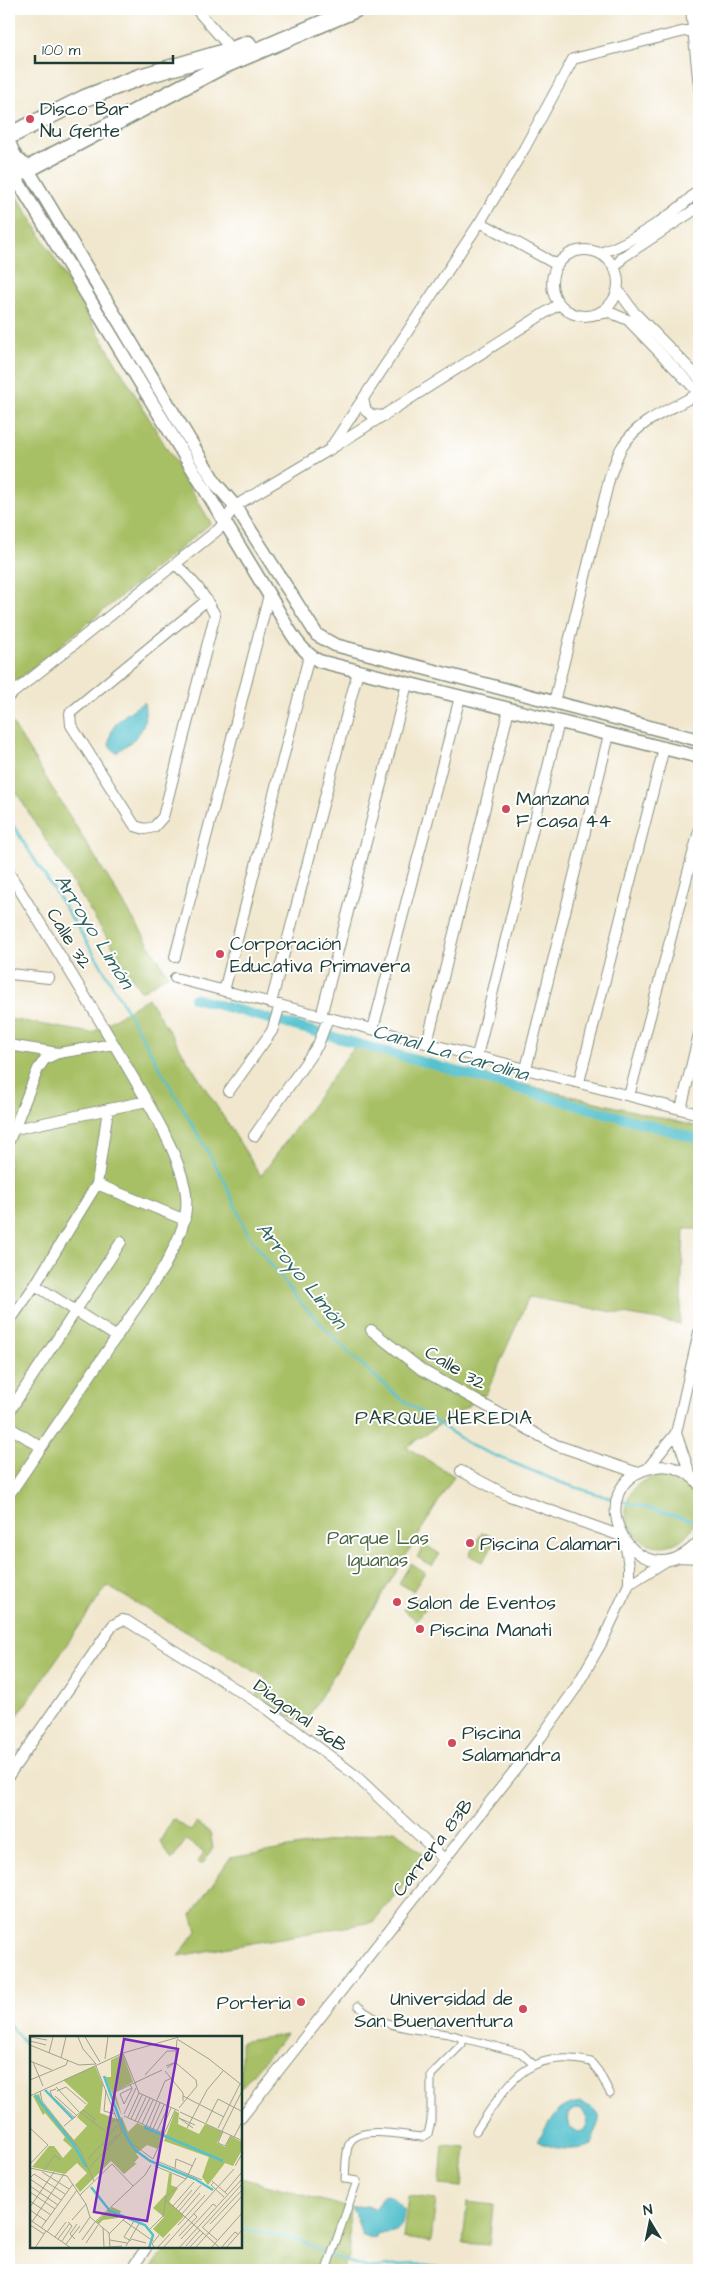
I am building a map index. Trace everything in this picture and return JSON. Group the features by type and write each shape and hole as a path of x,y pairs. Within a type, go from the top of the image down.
{"highway":[{"path":"17,174 19,163 12,156 10,135 103,91 140,77 232,50 328,9"},
{"path":"17,174 220,68 356,9"},
{"path":"9,157 17,174"}],"street":[{"path":"196,9 232,50"},
{"path":"691,9 699,87"},
{"path":"329,450 480,222 524,149 573,59 693,29"},
{"path":"17,174 216,484 236,506 317,635 335,645 699,740"},
{"path":"17,174 225,523 302,648 309,656 319,661 699,758"},
{"path":"554,702 610,476 622,447 633,432 656,415 699,393 628,320 609,312 576,315 559,304 551,285 557,265 567,255 580,250 600,253 616,248 668,215 699,189"},
{"path":"615,267 623,257 699,207"},
{"path":"480,222 557,265"},
{"path":"597,314 609,306 618,290 615,267 600,253"},
{"path":"618,290 634,312 699,378"},
{"path":"9,696 225,523 228,515 236,506 384,416 559,304"},
{"path":"363,399 366,411 372,415 384,416"},
{"path":"174,564 187,574 208,600 215,614 163,817 154,827 145,829 138,827 120,804 71,725 70,713 208,600"},
{"path":"175,957 269,595"},
{"path":"224,991 309,656"},
{"path":"229,1091 272,1030 276,1018 276,1004 358,671"},
{"path":"437,691 442,673"},
{"path":"254,1136 318,1044 324,1030 325,1017 407,684"},
{"path":"373,1029 460,697"},
{"path":"427,1043 509,709"},
{"path":"477,1056 559,722"},
{"path":"526,1069 609,735"},
{"path":"579,1082 664,748"},
{"path":"630,1096 699,831"},
{"name":"Calle 32","path":"9,873 102,1022 147,1101 171,1149 185,1189 185,1220"},
{"path":"9,974 49,978"},
{"path":"175,978 699,1114"},
{"path":"681,1109 699,1034"},
{"path":"9,1141 38,1069 45,1059 58,1053 114,1044"},
{"path":"9,1045 58,1053"},
{"path":"15,1129 147,1101"},
{"path":"9,1322 35,1286 97,1184 108,1109"},
{"path":"9,1495 164,1267 180,1235 185,1220 97,1184"},
{"path":"9,1412 121,1242"},
{"path":"35,1286 117,1337"},
{"name":"Calle 32","path":"370,1330 422,1370 556,1445 638,1473"},
{"path":"648,1468 676,1433 699,1332"},
{"path":"9,1427 41,1447"},
{"path":"676,1433 697,1482"},
{"path":"638,1473 648,1468 671,1467 697,1482"},
{"path":"461,1471 507,1495 623,1539 644,1557 668,1560"},
{"name":"Carrera 83B","path":"242,2117 541,1737 575,1689 602,1642 629,1584 629,1566 623,1539 616,1522 615,1511 622,1489 638,1473"},
{"path":"629,1584 668,1560 692,1550 699,1541"},
{"path":"679,1557 699,1558"},
{"name":"Diagonal 36B","path":"9,1775 113,1625 122,1620 266,1708 355,1775 444,1859"},
{"path":"358,2006 369,2017 382,2023 462,2038 521,2053 534,2065"},
{"path":"326,2270 358,2181 345,2179 349,2143 354,2137 365,2132 422,2137 428,2134 431,2121 431,2075 435,2068 462,2044 462,2038"},
{"path":"476,2131 508,2084 534,2065 562,2058 591,2062 599,2072 610,2093"},
{"path":"131,2270 145,2249"}],"green space":[{"path":"18,197 211,523 9,687 9,203"},
{"path":"9,718 168,975 141,992 9,781"},
{"name":"Parque Las Iguanas","path":"148,998 261,1176 356,1044 699,1127 699,1229 684,1229 680,1324 529,1297 486,1394 406,1447 454,1476 304,1724 256,1696 266,1678 107,1586 9,1728 9,1019 92,1033"},
{"path":"654,1476 668,1476 681,1482 690,1491 696,1504 694,1524 686,1536 668,1546 654,1546 641,1540 632,1531 626,1518 626,1504 632,1491 641,1482"},
{"path":"482,1532 496,1539 483,1562 469,1555"},
{"path":"425,1545 440,1554 432,1566 417,1557"},
{"path":"411,1563 425,1572 413,1591 399,1583"},
{"path":"412,1596 427,1606 417,1620 403,1610"},
{"path":"173,1819 191,1831 196,1823 210,1832 213,1848 202,1865 198,1862 204,1852 186,1840 172,1860 160,1841"},
{"path":"395,1830 426,1857 373,1922 178,1956 197,1931 192,1914 230,1858"},
{"path":"286,2034 242,2087 242,2042"},
{"path":"443,2145 466,2147 462,2187 440,2185"},
{"path":"242,2178 349,2208 350,2255 342,2270 149,2270 166,2249 242,2249"},
{"path":"408,2196 436,2199 431,2242 403,2238"},
{"path":"467,2202 493,2205 489,2245 463,2243"}],"water":[{"path":"144,702 145,720 143,727 130,743 116,753 109,745 112,730 120,719"},
{"path":"581,2102 597,2112 599,2121 592,2145 578,2149 564,2149 550,2146 537,2140 554,2116 564,2107","holes":["576,2109 582,2110 587,2118 587,2125 583,2131 577,2132 568,2126 569,2113"]},
{"path":"383,2195 391,2196 404,2209 401,2226 395,2231 378,2233 375,2238 362,2236 356,2216 351,2208 367,2206 374,2209 379,2204"}],"waterway":[{"name":"Arroyo Limón","path":"9,819 98,960 224,1180 248,1235 300,1302 348,1352 397,1396 472,1446 562,1483 616,1500"},
{"name":"Canal La Carolina","path":"194,998 699,1139"},
{"name":"Arroyo Limón","path":"621,1501 699,1522"},
{"path":"9,2024 30,2049"},
{"path":"242,2228 300,2240 331,2257 369,2268 414,2264 461,2270"}],"place":[{"name":"Disco Bar Nu Gente","path":"30,119"},
{"name":"Manzana F casa 44","path":"506,809"},
{"name":"Corporación Educativa Primavera","path":"220,954"},
{"name":"Piscina Calamari","path":"470,1543"},
{"name":"Salon de Eventos","path":"397,1602"},
{"name":"Piscina Manati","path":"420,1629"},
{"name":"Piscina Salamandra","path":"452,1743"},
{"name":"Porteria","path":"301,2002"},
{"name":"Universidad de San Buenaventura","path":"523,2009"}],"district":[{"name":"PARQUE HEREDIA","path":"444,1417"}]}
